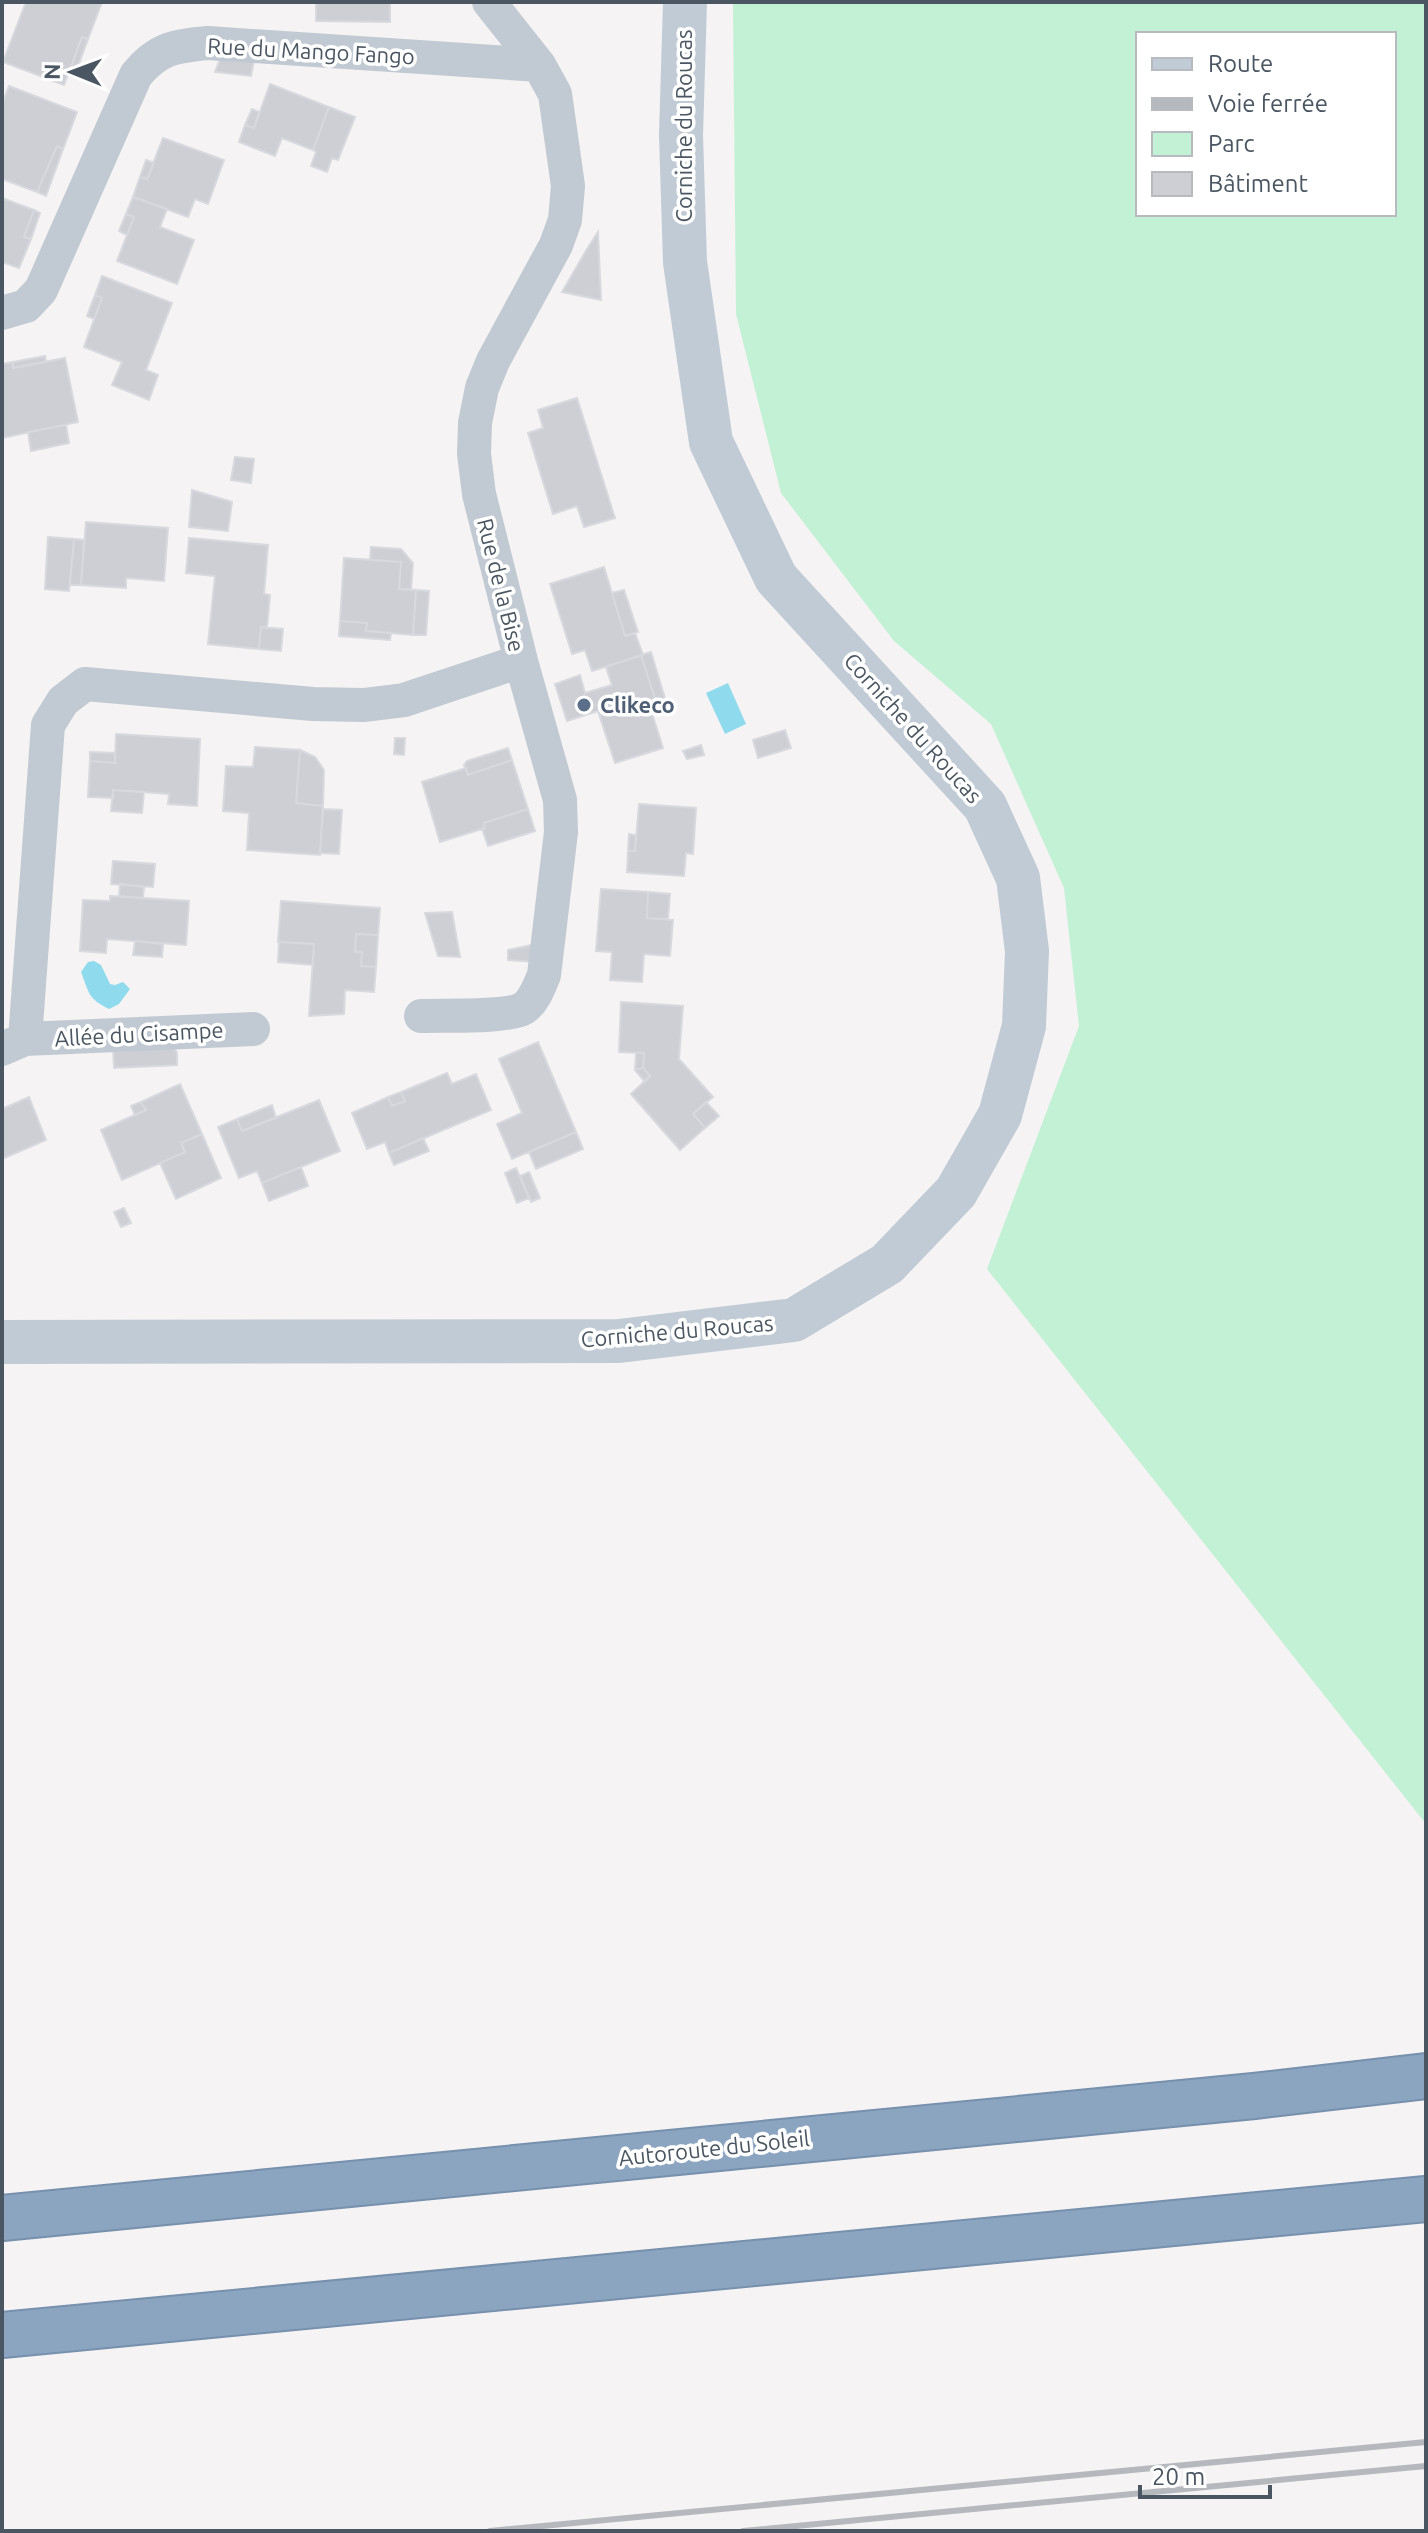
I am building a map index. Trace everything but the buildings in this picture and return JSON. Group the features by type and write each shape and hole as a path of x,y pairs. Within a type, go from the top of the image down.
{"highway":[{"name":"Autoroute du Soleil","path":"2,2218 1254,2096 1426,2076"},
{"path":"2,2335 1426,2199"}],"main road":[{"name":"Corniche du Roucas","path":"2,1342 619,1341 794,1320 887,1264 956,1192 1000,1115 1024,1026 1027,951 1018,878 985,806 776,578 711,442 685,262 681,135 685,2"}],"street":[{"name":"Rue de la Bise","path":"14,1044 48,725 63,701 85,684 313,704 363,705 404,700 521,661 479,494 474,454 475,423 482,388 493,361 556,245 565,220 568,186 555,94 539,65 489,2"},
{"name":"Rue du Mango Fango","path":"2,313 26,306 41,290 136,75 150,58 176,46 208,43 539,65"},
{"path":"421,1016 510,1013 525,1008 538,992 544,975 561,832 560,800 521,661"},
{"name":"Allée du Cisampe","path":"14,1044 253,1029"}],"green space":[{"path":"733,2 1426,2 1426,1824 987,1269 1079,1026 1064,888 991,724 894,641 781,493 736,314"}],"water":[{"path":"728,683 746,724 725,734 706,693"},
{"path":"88,962 101,965 110,984 123,982 130,989 119,1004 109,1009 93,998 81,972"}],"railway":[{"path":"490,2531 1426,2442"},
{"path":"743,2531 1426,2466"}],"place":[{"name":"Clikeco","path":"584,705"}]}
